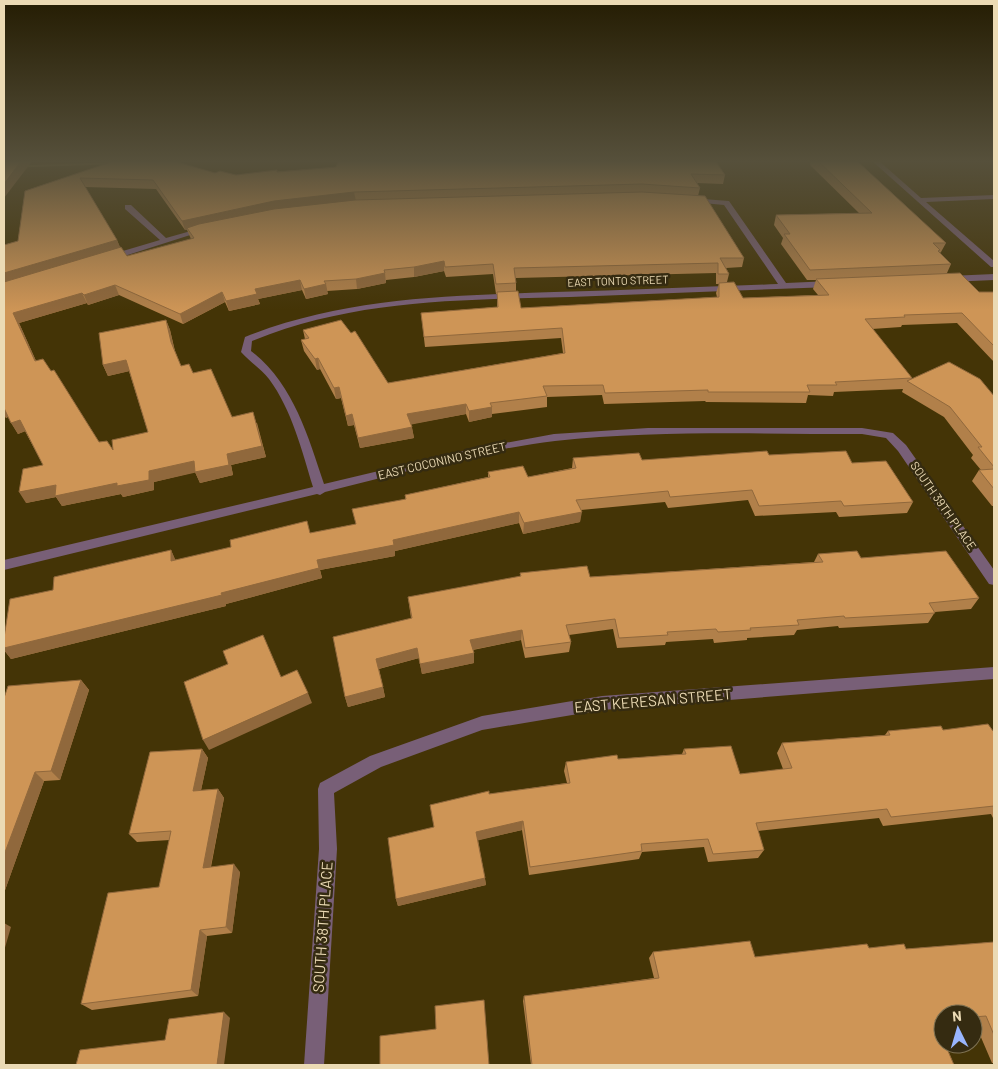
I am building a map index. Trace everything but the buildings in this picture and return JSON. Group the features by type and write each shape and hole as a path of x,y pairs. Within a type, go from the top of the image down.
{"street":[{"path":"131,210 165,240"},
{"path":"733,210 784,286"},
{"path":"931,210 994,265"},
{"path":"98,261 215,226"},
{"path":"939,280 994,277"},
{"name":"EAST TONTO STREET","path":"320,491 301,435 275,381 263,365 246,352 248,339 270,328 346,310 415,301 842,283"},
{"name":"EAST COCONINO STREET","path":"4,565 503,446 592,434 648,431 862,431 889,435"},
{"name":"SOUTH 39TH PLACE","path":"889,435 913,462 994,580"},
{"name":"EAST KERESAN STREET","path":"326,789 376,760 482,723 602,703 994,673"},
{"name":"SOUTH 38TH PLACE","path":"314,1065 328,849 326,789"}]}
